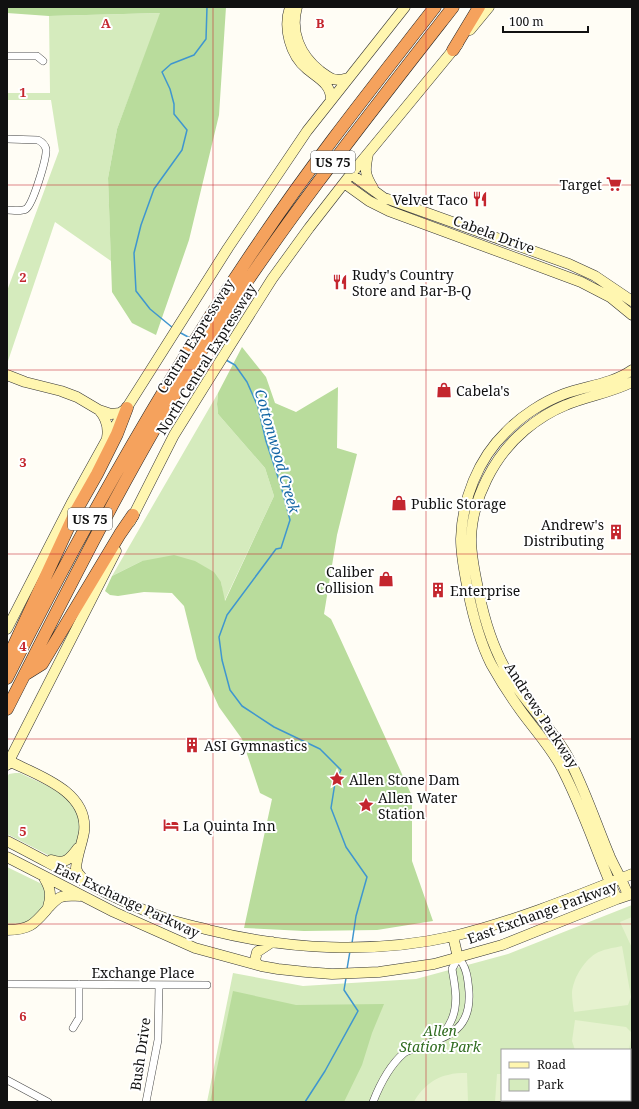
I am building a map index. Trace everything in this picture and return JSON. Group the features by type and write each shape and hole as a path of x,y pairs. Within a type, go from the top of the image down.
{"highway":[{"name":"Central Expressway","path":"7,678 107,487 214,321 262,238 345,122 435,7"},
{"name":"Central Expressway","path":"214,321 335,158 453,7"},
{"path":"453,50 479,7"},
{"name":"Central Expressway","path":"7,709 100,528 151,436 185,367"},
{"path":"7,660 76,511 117,434 127,408"},
{"path":"25,674 42,664 133,515"}],"main road":[{"path":"290,7 287,21 291,45 296,56 306,68 327,85 331,93 331,99"},
{"path":"297,7 295,31 301,51 310,63 331,80 339,81 348,78"},
{"path":"7,629 71,504 107,439 160,354 254,208 306,131 405,7"},
{"name":"North Central Expressway","path":"8,763 174,435 238,333 278,271 344,183 489,7"},
{"path":"369,152 365,167 366,177 376,192"},
{"name":"Cabela Drive","path":"351,174 384,198 569,264 595,276 632,301"},
{"name":"Cabela Drive","path":"344,183 369,201 389,211 581,282 610,297 632,315"},
{"name":"Andrews Parkway","path":"477,608 463,562 461,539 465,503 478,469 505,432 515,423 540,406 562,395 616,378 632,370"},
{"path":"7,376 61,391 77,397 99,410 111,414 117,414 127,408"},
{"name":"Andrews Parkway","path":"630,894 611,858 586,795 572,766 552,732 512,698 491,663 484,646 477,608 471,538 476,506 489,474 505,452 530,426 555,409 608,392 632,382"},
{"path":"530,426 534,416 554,404 574,397 578,390"},
{"path":"99,410 105,416 107,424 107,439"},
{"path":"478,469 489,474"},
{"name":"Andrews Parkway","path":"526,709 563,770 580,806 617,899"},
{"path":"8,763 62,788 77,803 84,821 84,831 76,868 81,877 92,886"},
{"path":"563,770 572,766"},
{"name":"East Exchange Parkway","path":"7,841 92,886 168,919 241,937 306,945 383,946 453,936 525,915 632,874"},
{"path":"40,858 63,862 71,857 81,845"},
{"name":"East Exchange Parkway","path":"7,857 114,912 213,954 278,970 306,972 352,974 386,972 434,964 502,945 630,894"},
{"path":"42,875 48,883 50,890 51,898 47,909"},
{"path":"7,930 24,928 32,925 54,901 63,896 68,895 86,897"},
{"path":"177,940 183,923"},
{"path":"453,936 458,958"},
{"path":"258,965 255,960 256,952 272,942"}],"street":[{"path":"7,56 37,56 42,61"},
{"path":"7,139 34,139 42,142 46,152 40,180 29,206 26,209 7,210"},
{"path":"373,1102 381,1083 392,1066 406,1052 449,1036 462,1025 467,1009 468,986 464,965 458,958 452,969 456,995 454,1015 448,1027 438,1039"},
{"name":"Exchange Place","path":"7,984 207,985"},
{"name":"Exchange Place","path":"73,1028 79,1018 79,984"},
{"name":"Bush Drive","path":"146,1102 158,1040 159,985"},
{"path":"7,1080 48,1102"}],"green space":[{"path":"7,7 226,7 219,115 189,240 156,335 132,323 112,292 108,178 117,129 160,13 49,16 7,13"},
{"path":"161,13 117,129 108,178 111,261 55,222 7,364 7,291 59,151 51,100 7,100 7,93 50,93 49,16"},
{"path":"242,347 266,377 275,403 296,412 338,387 337,448 357,454 337,535 324,614 331,619 412,796 412,861 433,921 377,930 304,931 244,928 272,799 260,793 242,739 219,707 197,659 184,606 172,593 144,592 118,596 110,595 105,591 112,576 142,561 174,555 195,561 214,572 221,582 225,601 274,496 265,468 218,414 218,393"},
{"path":"218,393 218,414 265,468 274,496 224,602 221,582 142,561 112,576"},
{"path":"20,773 50,787 68,800 74,808 79,817 80,828 78,841 66,858 48,855 7,834 7,777 9,774"},
{"path":"7,867 44,885 48,892 43,909 39,915 26,922 7,927"},
{"name":"Allen Station Park","path":"632,905 632,1102 207,1102 233,973 303,986 416,979 508,954"},
{"path":"632,917 632,948 620,922"},
{"path":"622,946 631,997 628,1005 574,1012 572,995 574,982 583,966 598,952"},
{"path":"233,991 296,1005 384,1004 372,1033 362,1065 344,1102 210,1102"},
{"path":"575,1020 626,1027 632,1033 629,1049 575,1049 572,1041"},
{"path":"467,1073 468,1102 414,1102 428,1085 438,1078 453,1074"},
{"path":"497,1074 501,1074 501,1101 549,1102 495,1102"}],"waterway":[{"name":"Cottonwood Creek","path":"173,328 150,309 136,291 134,253 141,225 154,189 182,150 187,130 174,114 174,104 170,89 162,72 171,64 194,55 206,39 207,7"},
{"name":"Cottonwood Creek","path":"179,332 190,338"},
{"name":"Cottonwood Creek","path":"208,349 219,356"},
{"name":"Cottonwood Creek","path":"226,360 235,365 247,382 258,407 266,441 281,486 290,520 281,548 276,549 227,615 219,637 222,660 230,690 242,706 274,727 320,749 341,770 335,783 331,808 346,847 367,877 356,916 352,943"},
{"name":"Cottonwood Creek","path":"347,969 350,951"},
{"name":"Cottonwood Creek","path":"305,1102 325,1071 358,1011 344,990 346,978"}],"place":[{"name":"Target","path":"614,184"},
{"name":"Velvet Taco","path":"480,199"},
{"name":"Rudy's Country Store and Bar-B-Q","path":"340,282"},
{"name":"Cabela's","path":"444,390"},
{"name":"Public Storage","path":"399,503"},
{"name":"Andrew's Distributing","path":"616,532"},
{"name":"Caliber Collision","path":"386,579"},
{"name":"Enterprise","path":"438,590"},
{"name":"ASI Gymnastics","path":"192,745"},
{"name":"Allen Stone Dam","path":"337,779"},
{"name":"Allen Water Station","path":"366,805"},
{"name":"La Quinta Inn","path":"171,825"}]}
